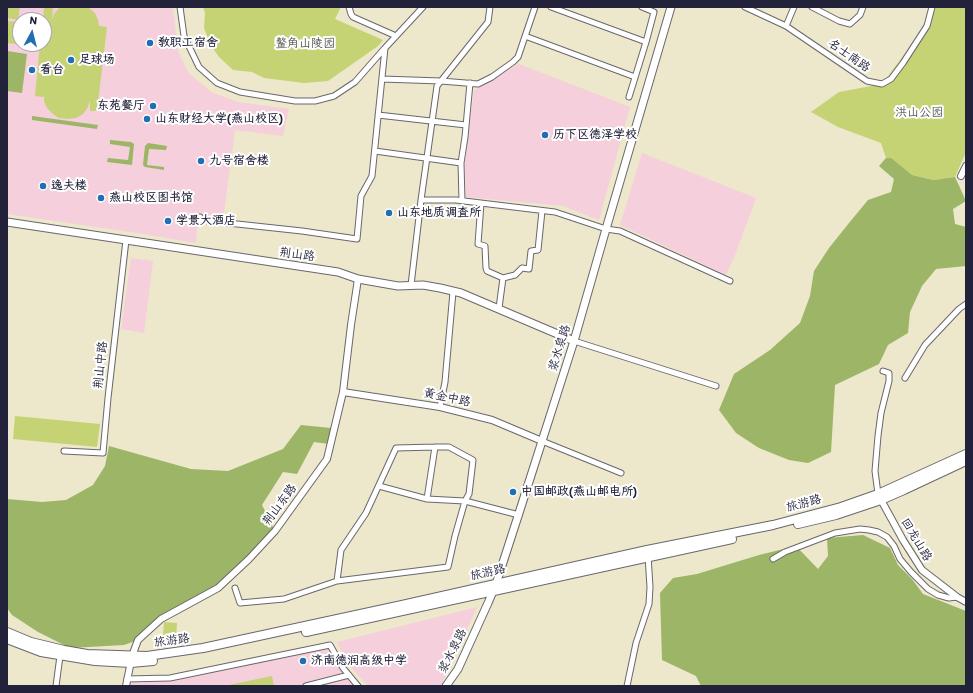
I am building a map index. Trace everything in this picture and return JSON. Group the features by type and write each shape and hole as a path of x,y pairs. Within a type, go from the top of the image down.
{"main road":[{"name":"浆水泉路","path":"446,686 458,669 488,603 519,515 574,342 671,7"},
{"name":"荆山路","path":"7,222 338,272 358,279 398,286 423,285 440,288 461,293 574,342"},
{"name":"旅游路","path":"7,639 41,652 95,661 203,654 390,614 494,587 648,553 836,515 879,497 966,454"},
{"name":"旅游路","path":"879,497 904,490 966,461"},
{"name":"旅游路","path":"7,632 31,642 64,650 132,659"}],"street":[{"path":"180,7 184,36 199,67 217,83 240,92 295,101 315,101 334,96 355,82 423,7"},
{"path":"349,7 353,17 396,36"},
{"path":"411,285 437,86 488,22 490,7"},
{"path":"382,79 478,84 513,62 518,57 535,7"},
{"path":"552,7 646,42"},
{"path":"629,96 654,12 642,7"},
{"name":"名士南路","path":"745,7 786,26 867,81 882,84 891,79 911,51 927,26 932,7"},
{"path":"786,26 794,7"},
{"path":"812,7 839,21 850,24 860,15 863,7"},
{"path":"525,36 635,77"},
{"path":"200,217 200,220 357,239 361,196 372,176 385,48"},
{"path":"462,201 461,163 470,83"},
{"path":"378,114 432,122 466,125"},
{"path":"375,151 461,163"},
{"path":"961,176 966,166"},
{"path":"421,200 462,201 555,212 606,229 620,231 730,281"},
{"path":"481,203 478,244 485,246 487,271 503,278 515,275 522,268 529,269 531,251 538,250 542,211"},
{"name":"荆山中路","path":"64,451 103,453 126,240"},
{"path":"498,308 503,278"},
{"name":"荆山东路","path":"126,686 138,640 161,619 218,588 249,559 276,531 327,459 343,392 358,279"},
{"path":"440,407 445,382 453,292"},
{"path":"904,378 925,345 959,309 966,304"},
{"path":"574,342 716,386"},
{"path":"879,497 875,472 878,436 881,413 889,381 889,373 883,371"},
{"name":"黄金中路","path":"343,392 440,407 492,420 542,441"},
{"path":"542,441 620,473"},
{"path":"427,499 435,447"},
{"path":"235,588 240,603 284,599 337,581 448,567 455,536 465,502 469,494 473,460 450,447 396,448 366,512 341,550 337,581"},
{"path":"379,486 427,499 465,502 519,515"},
{"name":"回龙山路","path":"879,497 922,570 957,597 966,602"},
{"path":"773,559 785,552 835,534 860,529 870,530 887,537 894,546 900,559 928,589 938,596 949,598 957,597"},
{"path":"627,686 636,643 649,604 650,587 648,553"},
{"path":"127,679 170,678 330,645 343,668 358,686"},
{"path":"56,686 60,656"},
{"path":"306,686 349,675"}],"shaded area":[{"name":"山东财经大学(燕山校区)","path":"7,7 173,7 178,51 188,72 211,92 238,102 289,109 283,136 235,130 223,220 198,217 196,243 7,214"},
{"name":"历下区德泽学校","path":"519,64 630,107 599,220 563,206 466,197 465,163 474,90"},
{"path":"642,153 756,198 726,275 620,225"},
{"path":"131,258 153,261 144,333 121,329"},
{"path":"477,607 441,686 368,686 348,664 337,642"},
{"name":"济南德润高级中学","path":"329,648 343,674 354,686 130,686 130,683 174,681"}],"green space":[{"path":"7,7 20,7 19,12 12,12 12,19 7,18"},
{"path":"44,7 53,7 52,20 52,12 44,12"},
{"path":"60,7 88,7 95,13 99,26 107,27 97,111 90,111 90,100 88,107 83,114 76,118 59,118 47,108 44,101 44,95 43,97 35,96 39,52 52,52 52,20 54,14"},
{"name":"鳌角山陵园","path":"203,7 341,7 335,19 383,40 378,46 328,81 304,83 264,78 252,72 233,70 219,57 210,44 204,28 205,13"},
{"name":"洪山公园","path":"936,7 966,7 966,152 955,177 933,180 912,175 886,158 881,143 838,127 811,112 839,92 882,84 910,47"},
{"path":"7,21 12,21 12,44 7,43"},
{"path":"7,51 27,54 22,93 7,91"},
{"path":"32,116 98,125 97,129 32,120"},
{"path":"110,140 131,142 134,144 132,165 107,162 108,158 128,160 130,147 110,144"},
{"path":"148,143 167,146 166,150 149,149 147,165 164,167 164,170 145,167 143,165 145,146"},
{"path":"886,158 891,158 912,175 933,180 955,177 966,201 953,209 955,224 966,227 966,266 936,269 922,286 910,312 908,333 888,345 879,364 835,385 831,452 808,463 789,460 759,448 736,433 719,410 734,374 770,350 800,323 810,296 814,271 829,248 868,200 891,192 894,179 879,166"},
{"path":"15,416 100,424 97,447 13,439"},
{"path":"301,425 331,428 329,444 314,442 297,474 283,472 262,505 275,531 218,588 161,619 138,640 124,645 70,648 38,632 12,615 7,608 7,499 42,502 66,500 93,485 105,466 109,446 191,469 228,471 283,449"},
{"path":"863,535 890,548 898,565 912,579 923,594 966,611 966,686 701,686 696,676 662,660 660,593 673,578 697,574 759,555 796,546 818,569 828,556 827,538"},
{"path":"164,622 177,623 176,637 163,635"},
{"path":"272,676 274,686 224,686"}],"place":[{"name":"教职工宿舍","path":"150,43"},
{"name":"足球场","path":"71,60"},
{"name":"看台","path":"32,70"},
{"name":"东苑餐厅","path":"153,106"},
{"name":"山东财经大学(燕山校区)","path":"147,119"},
{"name":"历下区德泽学校","path":"545,135"},
{"name":"九号宿舍楼","path":"201,161"},
{"name":"逸夫楼","path":"43,186"},
{"name":"燕山校区图书馆","path":"101,198"},
{"name":"山东地质调查所","path":"389,213"},
{"name":"学景大酒店","path":"168,221"},
{"name":"中国邮政(燕山邮电所)","path":"513,492"},
{"name":"济南德润高级中学","path":"303,661"}]}
